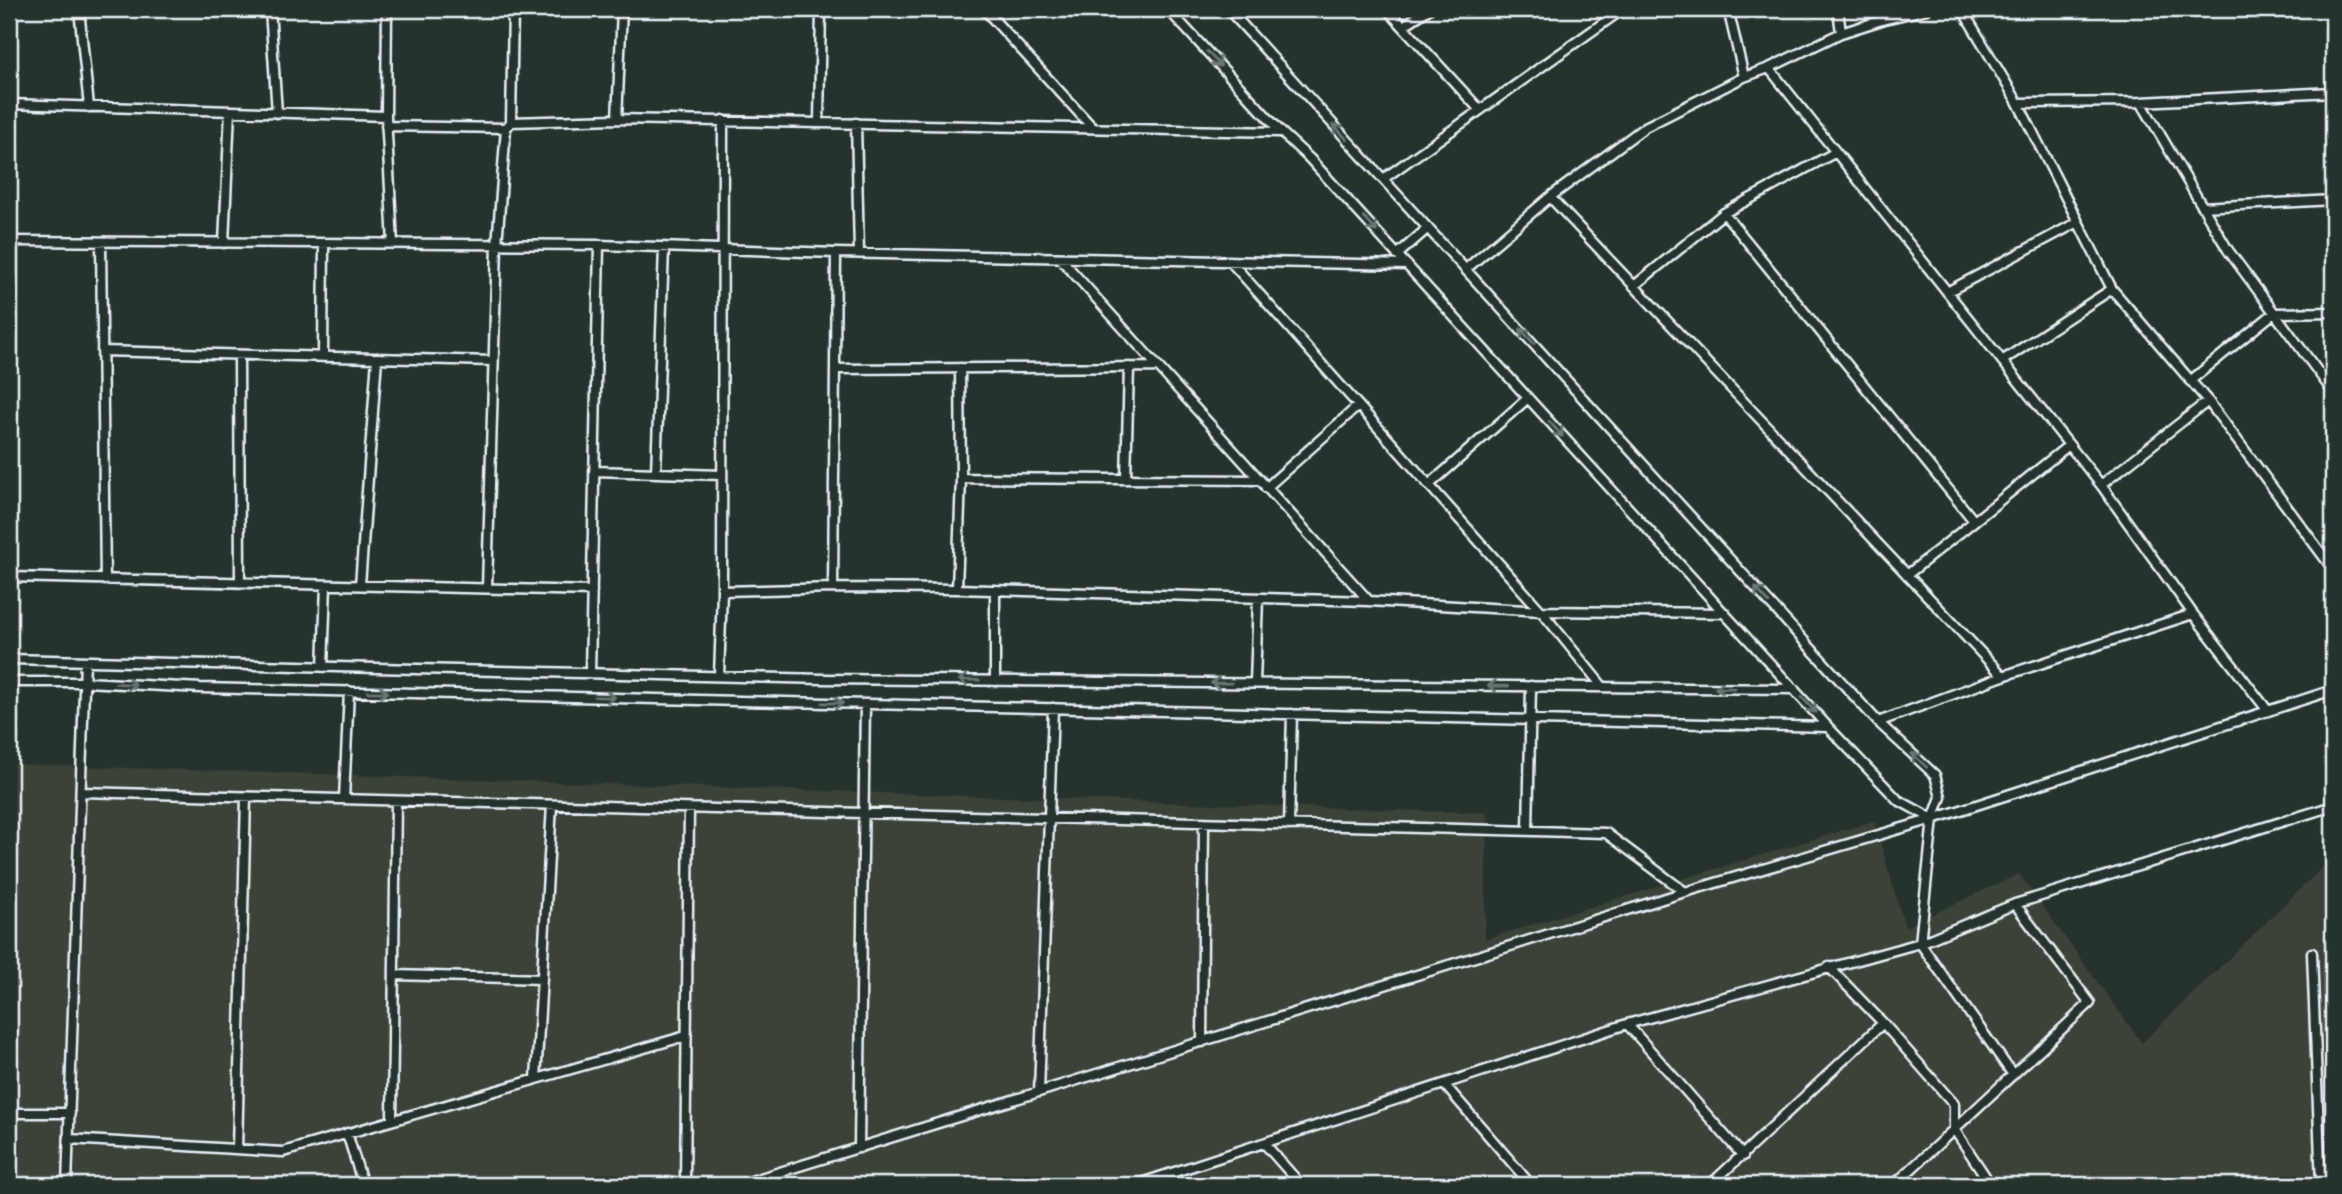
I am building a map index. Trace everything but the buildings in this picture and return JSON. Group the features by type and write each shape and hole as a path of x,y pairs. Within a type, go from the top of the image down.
{"street":[{"path":"79,9 89,107"},
{"path":"270,9 277,113"},
{"path":"387,9 386,126 393,244"},
{"path":"487,589 496,245 508,125 513,9"},
{"path":"617,118 622,9"},
{"path":"819,122 821,9"},
{"path":"984,9 1093,128"},
{"path":"1168,9 1281,132 1310,159 1828,727 1898,800 1933,819"},
{"path":"1228,9 1878,722 1935,775 1941,797 1933,819 1920,943 2013,1075"},
{"path":"1387,9 1480,110"},
{"path":"1403,26 1429,9"},
{"path":"1728,9 1744,77"},
{"path":"1838,9 1841,33"},
{"path":"1466,270 1550,197 1645,127 1744,77 1769,68 1841,33 1927,9"},
{"path":"1962,9 2018,103 2112,289 2208,401 2333,569"},
{"path":"1383,178 1620,10"},
{"path":"1769,68 2101,485 2193,614 2268,711"},
{"path":"2018,103 2141,102 2333,92"},
{"path":"2141,102 2228,250 2333,392"},
{"path":"9,104 386,116"},
{"path":"224,243 230,111"},
{"path":"386,126 508,125 617,118 1281,132"},
{"path":"719,676 722,591 723,120"},
{"path":"856,123 859,253"},
{"path":"1634,286 1724,213 1836,152"},
{"path":"1550,197 2003,676"},
{"path":"2202,207 2333,200"},
{"path":"1724,213 1974,521"},
{"path":"1947,292 2078,222"},
{"path":"1397,255 1428,228"},
{"path":"9,241 599,245 836,253 1407,265"},
{"path":"101,242 105,580"},
{"path":"323,357 324,243"},
{"path":"590,673 599,245"},
{"path":"656,473 664,248"},
{"path":"833,588 836,253"},
{"path":"1060,258 1369,601"},
{"path":"1230,261 1541,611 1603,687"},
{"path":"2002,361 2112,289"},
{"path":"2190,381 2274,313 2333,312"},
{"path":"103,351 493,361"},
{"path":"239,355 240,583"},
{"path":"360,586 377,358"},
{"path":"1126,479 1129,367"},
{"path":"836,369 1157,367"},
{"path":"957,589 961,478 960,368"},
{"path":"1429,485 1528,398"},
{"path":"2101,485 2208,401"},
{"path":"1266,488 1359,405"},
{"path":"1907,575 2069,445"},
{"path":"594,471 722,475"},
{"path":"961,478 1259,480"},
{"path":"9,577 592,591"},
{"path":"323,667 326,585"},
{"path":"722,591 957,589 1369,601 1541,611 1725,613"},
{"path":"995,590 995,681"},
{"path":"1255,683 1258,598"},
{"path":"1878,722 2003,676 2193,614"},
{"path":"9,659 995,681 1794,689"},
{"path":"67,1185 85,661"},
{"path":"9,682 1828,727"},
{"path":"1528,831 1531,686"},
{"path":"738,1185 1685,892 1933,819 2333,690"},
{"path":"344,799 349,691"},
{"path":"859,1148 865,704"},
{"path":"1039,1092 1053,708"},
{"path":"1289,825 1292,714"},
{"path":"82,792 1606,833 1685,892"},
{"path":"237,1149 246,797"},
{"path":"392,1120 396,801"},
{"path":"536,1079 552,805"},
{"path":"1135,1185 1627,1024 1920,943 2015,904 2333,806"},
{"path":"685,1185 689,809"},
{"path":"1202,1042 1204,823"},
{"path":"1894,1185 2090,1003 2015,904"},
{"path":"2312,953 2321,1185"},
{"path":"1829,967 1883,1023 1954,1104 1954,1129 1990,1185"},
{"path":"394,975 542,979"},
{"path":"1710,1185 1883,1023"},
{"path":"1627,1024 1742,1156"},
{"path":"69,1139 283,1152 687,1036"},
{"path":"1444,1084 1531,1185"},
{"path":"9,1113 70,1113"},
{"path":"347,1133 363,1185"},
{"path":"1264,1143 1301,1185"}],"shaded area":[{"path":"9,764 1487,813 1485,939 1874,821 1905,927 2019,874 2142,1043 2333,857 2333,1185 9,1185"}]}
